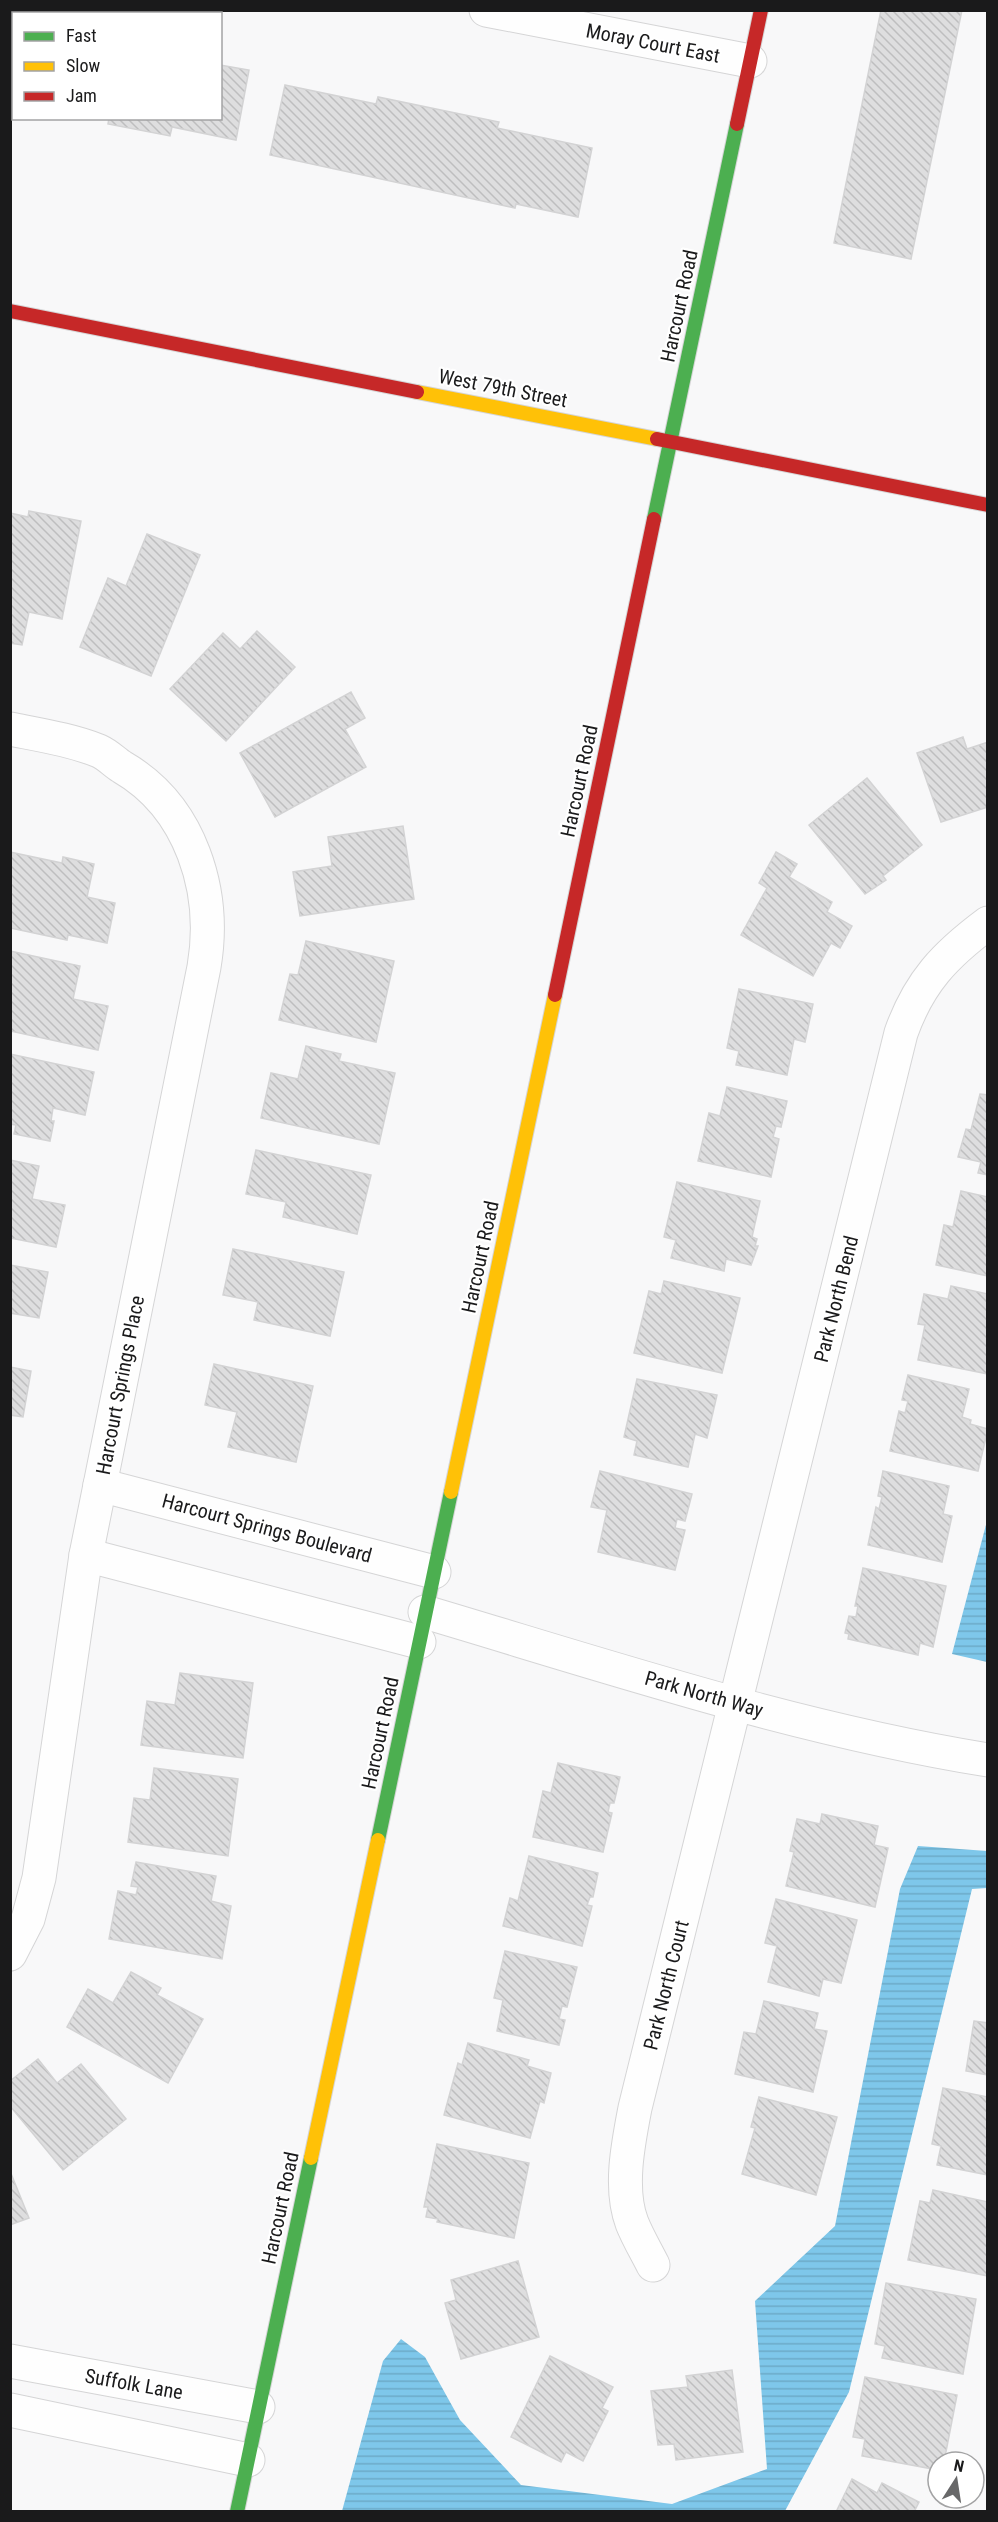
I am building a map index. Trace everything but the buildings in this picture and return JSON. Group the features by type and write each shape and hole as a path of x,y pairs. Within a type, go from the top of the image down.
{"street":[{"name":"Moray Court East","path":"486,10 750,61"},
{"name":"Harcourt Road","path":"237,2511 761,10"},
{"name":"West 79th Street","path":"10,311 987,504"},
{"name":"Harcourt Springs Place","path":"10,729 71,741 104,754 131,771 160,797 184,832 202,875 209,919 208,943 86,1555 39,1878 28,1919 10,1954"},
{"name":"Park North Bend","path":"736,1704 901,1033 913,1003 930,975 961,942 987,923"},
{"name":"Harcourt Springs Boulevard","path":"100,1485 434,1572"},
{"path":"86,1555 422,1627"},
{"name":"Park North Way","path":"422,1627 936,1752 987,1760"},
{"name":"Park North Court","path":"653,2265 632,2222 630,2212 626,2182 631,2131 736,1704"},
{"name":"Suffolk Lane","path":"10,2361 258,2407"},
{"path":"10,2410 248,2460"}],"water":[{"path":"987,1521 988,1662 952,1654"},
{"path":"918,1846 987,1851 987,1888 972,1889 849,2392 785,2511 342,2511 383,2361 401,2339 425,2357 460,2420 521,2485 672,2504 767,2469 755,2301 835,2226 900,1889"}],"traffic: fast":[{"path":"654,519 737,124"},
{"path":"378,1840 451,1492"},
{"path":"237,2512 311,2158"}],"traffic: slow":[{"path":"417,392 657,439"},
{"path":"451,1492 555,995"},
{"path":"311,2158 378,1840"}],"traffic: jam":[{"path":"737,124 761,10"},
{"path":"10,311 417,392"},
{"path":"657,439 988,505"},
{"path":"555,995 654,519"}]}
